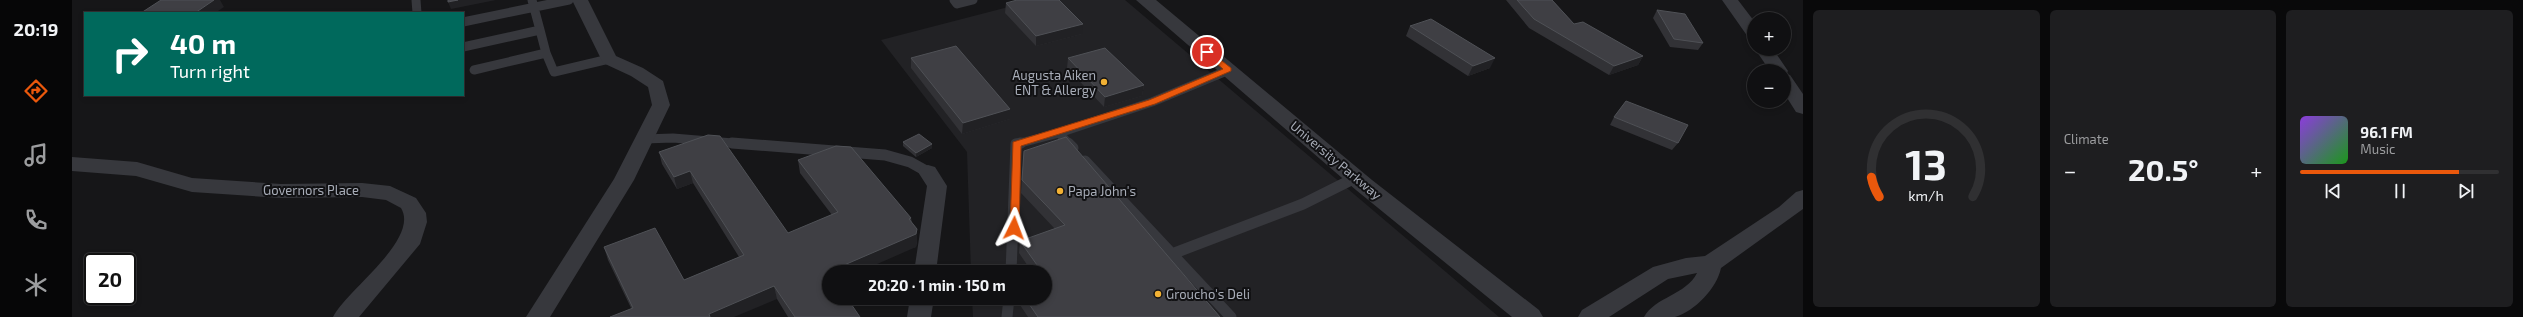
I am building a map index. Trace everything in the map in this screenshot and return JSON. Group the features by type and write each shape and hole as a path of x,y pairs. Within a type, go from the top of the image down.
{"street":[{"path":"538,317 624,180 661,105 657,85 637,72 609,59 580,0"},
{"name":"University Parkway","path":"1145,0 1355,178 1530,317"},
{"path":"1730,0 1747,23"},
{"path":"1791,90 1803,108"},
{"name":"Governors Place","path":"72,164 137,170 192,185 281,191 376,190 401,197 409,203 415,213 414,233 409,244 345,317"},
{"path":"926,265 936,186 928,172"},
{"path":"1590,317 1662,273 1686,266 1710,264 1766,227 1803,197"},
{"path":"1656,317 1698,289 1706,280 1710,264"},
{"path":"919,317 921,305"}],"lane":[{"path":"416,0 417,12"},
{"path":"464,22 533,4 569,0"},
{"path":"954,0 957,4 973,0"},
{"path":"533,4 546,53 554,72 609,59"},
{"path":"464,47 540,30"},
{"path":"474,70 546,53"},
{"path":"1011,265 1016,144 1059,132 1152,102 1229,70"},
{"path":"1059,132 1231,317"},
{"path":"644,139 681,139 877,154 910,162 928,172"},
{"path":"1172,254 1303,204 1355,178"},
{"path":"1007,317 1008,305"}],"shaded area":[{"path":"1035,0 1125,0 1499,317 973,317 972,305 1052,305 1052,265 971,265 967,152 881,40"}],"building":[{"path":"161,0 214,0 196,12 143,12"},
{"path":"1017,0 1059,0 1083,24 1036,36 1006,3"},
{"path":"1517,0 1552,0 1574,24 1583,22 1643,56 1614,66 1534,19"},
{"path":"1657,10 1685,14 1703,43 1674,39"},
{"path":"1431,19 1495,58 1473,66 1410,26"},
{"path":"956,46 1010,109 963,123 911,58"},
{"name":"Augusta Aiken ENT & Allergy","path":"1105,48 1144,85 1105,97 1068,58"},
{"path":"1626,101 1688,125 1678,143 1614,117"},
{"path":"919,134 932,144 916,153 903,142"},
{"path":"708,135 720,136 788,233 838,212 798,160 836,146 851,147 911,218 909,219 917,229 916,234 844,265 822,265 822,305 852,305 860,317 795,317 774,286 709,314 710,317 610,317 633,308 604,247 655,228 684,280 744,255 690,171 674,177 659,152"},
{"path":"1066,137 1220,317 1038,317 1030,305 1052,305 1052,265 1037,265 1020,241 1065,225 1022,180 1024,151"}],"place":[{"name":"Augusta Aiken ENT & Allergy","path":"1104,82"},
{"name":"Papa John's","path":"1060,191"},
{"name":"Groucho's Deli","path":"1158,294"}],"route":[{"path":"1014,228 1016,144 1059,132 1152,102 1229,70 1207,52"}]}
